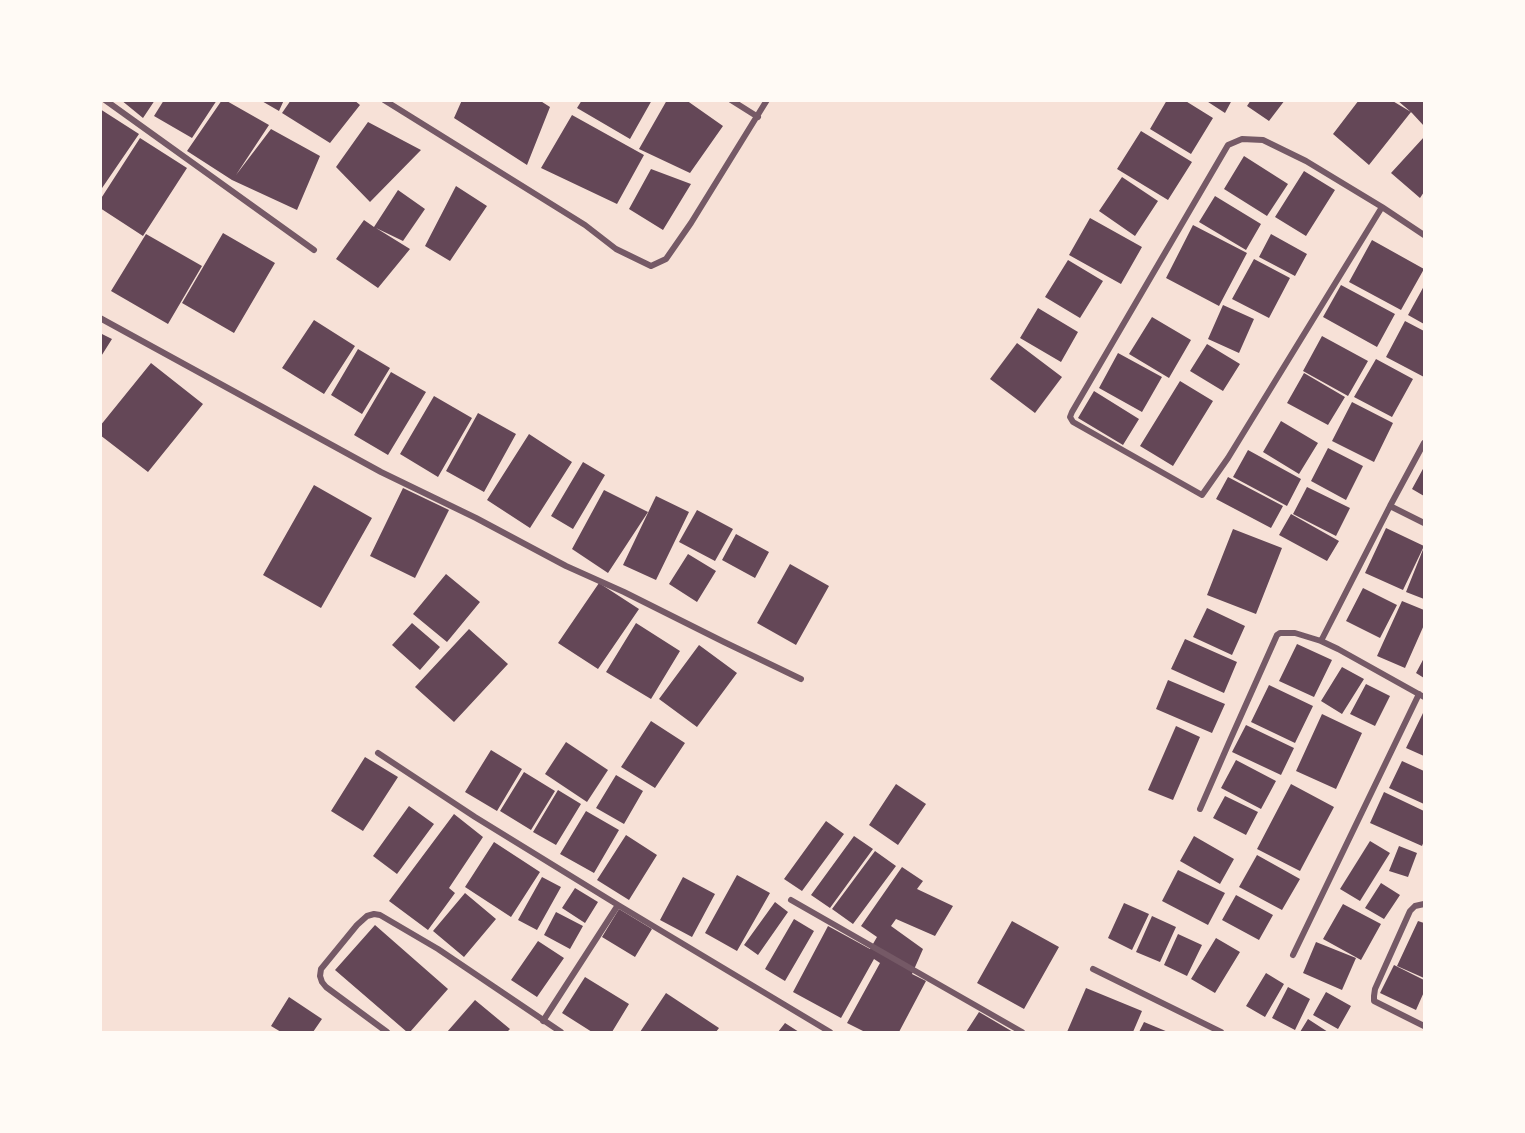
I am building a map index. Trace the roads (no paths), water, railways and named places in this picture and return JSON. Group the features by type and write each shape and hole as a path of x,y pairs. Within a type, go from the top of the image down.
{"street":[{"path":"105,100 314,250"},
{"path":"384,100 585,225 616,249 651,266 666,259 767,100"},
{"path":"731,100 758,117"},
{"path":"1382,207 1228,458 1202,495 1073,422 1070,417 1072,412 1228,145 1242,139 1263,140 1306,161 1382,207 1425,235"},
{"path":"100,318 381,472 566,566 801,679"},
{"path":"1321,641 1425,443"},
{"path":"1390,506 1425,523"},
{"path":"1200,809 1280,633 1294,633 1321,641 1422,695 1293,955"},
{"path":"378,753 475,817 830,1032"},
{"path":"791,900 1022,1032"},
{"path":"1425,904 1415,906 1410,911 1375,989 1374,1001 1425,1026"},
{"path":"543,1021 618,905"},
{"path":"387,1032 326,987 320,976 321,969 357,925 367,916 374,914 380,915 429,943 561,1032"},
{"path":"1094,969 1221,1032"}]}
